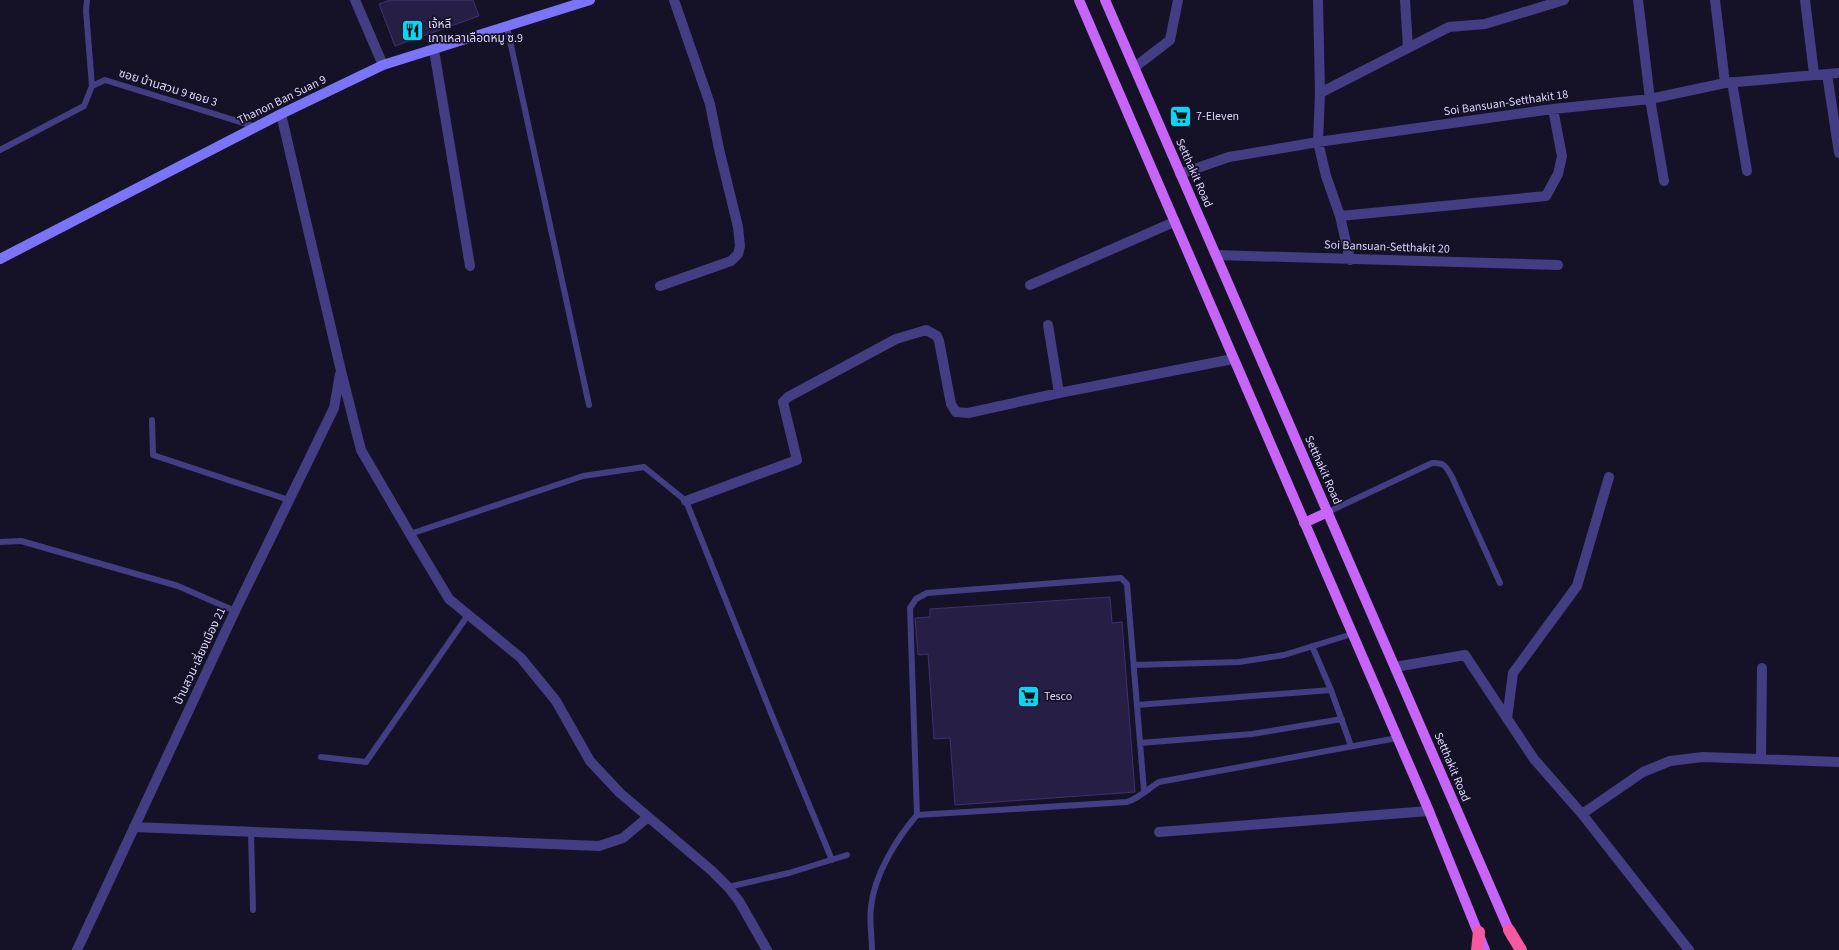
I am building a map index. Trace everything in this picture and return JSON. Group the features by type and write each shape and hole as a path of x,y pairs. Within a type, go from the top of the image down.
{"highway":[{"path":"1509,930 1521,950"},
{"path":"1477,950 1479,932"}],"main road":[{"path":"1079,0 1233,360 1429,811 1485,950"},
{"name":"Setthakit Road","path":"1105,0 1517,950"},
{"path":"1304,522 1328,512"}],"street":[{"path":"354,0 383,65"},
{"name":"Thanon Ban Suan 9","path":"0,259 281,114 383,65 590,0"},
{"path":"660,286 731,261 738,254 740,246 738,227 719,149 710,104 674,0"},
{"path":"1134,68 1170,40 1178,0"},
{"path":"1318,0 1320,93 1318,142 1326,176 1340,216 1350,260"},
{"path":"1405,0 1408,48"},
{"path":"1320,93 1449,27 1485,24 1564,0"},
{"path":"1638,0 1650,98 1664,181"},
{"path":"1715,0 1728,82 1747,171"},
{"path":"1805,0 1814,74"},
{"path":"434,50 470,266"},
{"name":"Soi Bansuan-Setthakit 18","path":"1180,174 1229,157 1318,142 1553,109 1650,98 1728,82 1839,73"},
{"path":"1826,74 1839,153"},
{"path":"1340,216 1546,196 1558,174 1562,156 1553,109"},
{"path":"281,114 361,450 449,599 521,658 556,701 590,761 620,793 728,887 739,901 767,950"},
{"path":"1030,285 1174,222"},
{"name":"Soi Bansuan-Setthakit 20","path":"1216,255 1558,265"},
{"path":"1048,325 1059,393"},
{"path":"686,501 797,460 783,402 788,397 896,339 926,330 937,336 939,341 951,404 956,412 968,413 1059,393 1233,360"},
{"name":"บ้านสวน-เลี่ยงเมือง 21","path":"77,950 235,611 334,408 341,371"},
{"path":"1507,719 1513,673 1577,586 1609,476"},
{"path":"1395,667 1465,655 1534,759 1582,814 1689,950"},
{"path":"1761,759 1762,668"},
{"path":"1582,814 1643,772 1670,761 1703,757 1839,762"},
{"path":"1159,832 1429,811"},
{"path":"134,827 599,846 623,838 648,817"}],"lane":[{"path":"0,150 84,106 92,86 86,11 87,0"},
{"path":"507,27 589,405"},
{"name":"ซอย บ้านสวน 9 ซอย 3","path":"92,86 105,80 257,127"},
{"path":"152,420 153,455 289,500"},
{"path":"1328,512 1432,463 1440,462 1446,466 1452,477 1500,583"},
{"path":"410,534 583,476 644,467 686,501 832,860"},
{"path":"0,542 21,541 178,586 235,611"},
{"path":"918,815 910,608 916,599 927,593 1121,578 1127,584 1144,791"},
{"path":"321,757 366,762 468,615"},
{"path":"1134,665 1239,662 1284,655 1352,634"},
{"path":"1312,646 1332,690 1351,746"},
{"path":"1137,705 1332,690"},
{"path":"1140,743 1252,734 1342,719"},
{"path":"872,950 871,907 874,889 904,829 918,815 1127,802 1137,798 1144,791 1159,782 1397,738"},
{"path":"251,832 252,910"},
{"path":"728,887 789,873 847,855"}],"building":[{"name":"เจ้หลี เกาเหลาเลือดหมู ซ.9","path":"390,0 473,0 479,16 395,46 379,4"},
{"name":"Tesco","path":"1110,597 1112,623 1122,622 1135,792 955,805 950,738 934,739 928,654 918,655 915,618 930,617 930,609"}],"place":[{"name":"เจ้หลี เกาเหลาเลือดหมู ซ.9","path":"413,31"},
{"name":"7-Eleven","path":"1181,116"},
{"name":"Tesco","path":"1029,696"}]}
